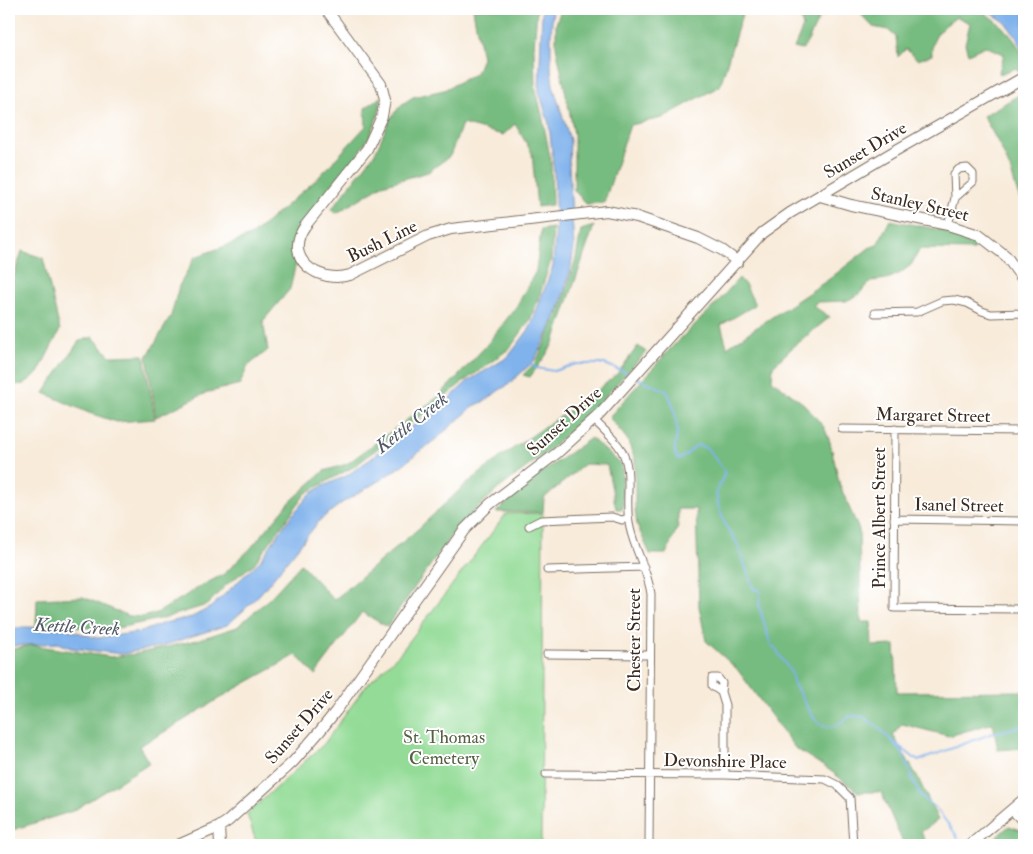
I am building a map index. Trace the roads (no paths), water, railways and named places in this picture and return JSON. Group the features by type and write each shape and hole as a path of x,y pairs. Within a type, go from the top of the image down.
{"main road":[{"name":"Bush Line","path":"326,9 381,84 385,100 382,116 367,149 302,231 299,241 300,256 306,266 320,275 340,278 436,233 451,229 607,211 637,217 707,242 728,253 738,262"},
{"name":"Sunset Drive","path":"178,845 220,827 270,783 310,743 336,711 464,530 490,504 557,453 594,420 738,262 746,250 770,227 892,152 1023,78"},
{"name":"Stanley Street","path":"820,196 850,205 948,225 979,235 997,247 1015,266 1024,281"},
{"path":"970,845 1024,799"},
{"path":"220,827 220,845"}],"street":[{"path":"948,225 955,198"},
{"path":"875,313 917,312 942,301 954,300 967,303 991,314 1024,313"},
{"name":"Chester Street","path":"594,420 619,446 624,456 628,473 628,518 632,536 649,580 651,594 649,845"},
{"name":"Margaret Street","path":"842,429 1024,431"},
{"name":"Prince Albert Street","path":"895,430 894,608 1024,609"},
{"path":"529,526 541,520 612,517 622,520 628,518"},
{"name":"Isanel Street","path":"894,519 1024,521"},
{"path":"547,570 644,567"},
{"path":"547,654 650,655"},
{"path":"721,692 725,705 725,775"},
{"name":"Devonshire Place","path":"546,774 814,777 832,781 850,798 853,845"},
{"path":"1012,810 1024,824"}],"water":[{"name":"Kettle Creek","path":"542,9 553,9 551,68 553,85 570,140 569,166 574,247 570,272 561,303 534,361 508,385 487,400 474,406 401,466 342,503 321,519 260,594 227,625 162,646 122,654 71,648 58,643 9,646 9,629 24,627 63,628 97,638 141,632 164,623 192,617 211,607 260,561 286,523 309,495 321,487 346,476 372,458 398,435 434,413 468,381 508,357 530,328 553,266 556,226 554,172 549,124 539,91"},
{"path":"985,9 1021,9 1024,11 1024,55 1016,37 1005,22"}],"waterway":[{"path":"529,362 536,368 554,371 576,364 605,364 631,375"},
{"path":"637,378 667,391 673,406 676,422 675,453 678,459 682,458 697,445 707,448 725,472 716,494 719,508 726,527 737,543 753,588 760,591 759,606 771,646 774,647 792,674 793,682 813,717 820,724 828,727 836,726 850,716 861,716 877,726 903,754 922,798 935,807 955,833 961,845"},
{"path":"894,742 918,761 993,733 1024,726"}],"park label":[{"name":"St. Thomas Cemetery","path":"444,748"}]}
